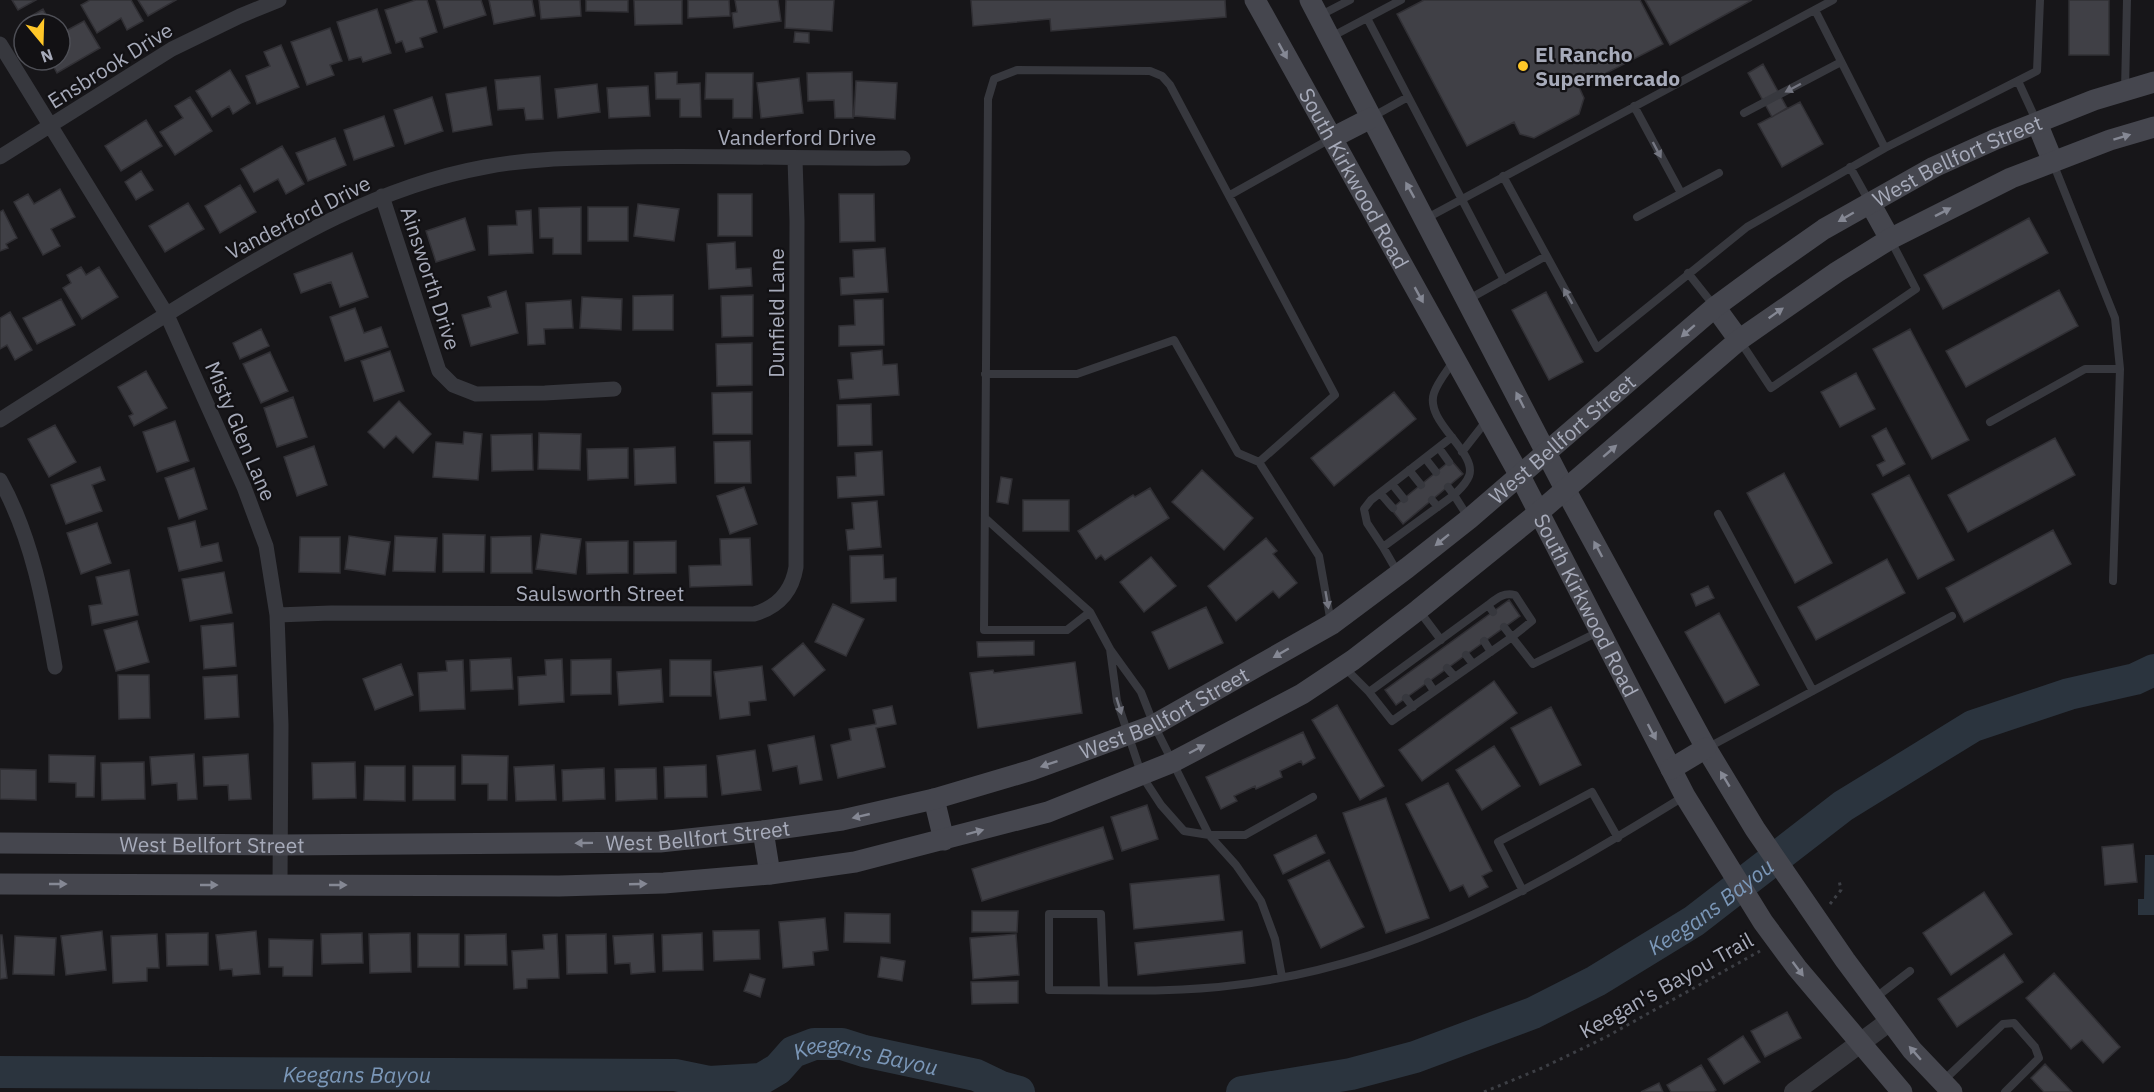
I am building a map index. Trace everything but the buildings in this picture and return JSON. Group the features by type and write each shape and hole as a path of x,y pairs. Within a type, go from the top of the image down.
{"main road":[{"name":"South Kirkwood Road","path":"1255,0 1520,476 1685,796 1763,922 1826,1005 1902,1092"},
{"name":"South Kirkwood Road","path":"1314,8 1565,489 1706,748 1755,829 1799,895 1912,1050 1947,1087"},
{"name":"West Bellfort Street","path":"0,843 280,845 660,842 842,820 934,799 1032,770 1154,725 1332,624 1469,519 1715,307 1824,230 1934,167 2094,100 2151,83"},
{"path":"1332,138 1371,117"},
{"path":"2037,123 2053,162"},
{"name":"West Bellfort Street","path":"0,884 559,886 664,883 770,874 855,862 1048,812 1173,762 1302,693 1343,666 1418,610 1538,513 1739,340 1837,272 1890,239 2011,178 2151,128"},
{"path":"1870,203 1890,239"},
{"path":"1715,307 1739,340"},
{"path":"1671,769 1706,748"},
{"path":"934,799 944,840"},
{"path":"764,831 770,874"}],"street":[{"name":"Ensbrook Drive","path":"0,157 172,49 279,0"},
{"name":"Misty Glen Lane","path":"0,44 167,315 244,487 266,546 277,615 281,725 280,885"},
{"name":"Vanderford Drive","path":"0,420 167,315 308,231 382,196 433,179 486,167 579,158 674,156 795,159 903,158"},
{"name":"Dunfield Lane","path":"795,159 797,221 795,466"},
{"name":"Ainsworth Drive","path":"382,196 439,371 453,385 476,394 614,389"},
{"name":"Saulsworth Street","path":"277,615 332,613 754,614 765,610 783,598 794,578 796,567 795,466"},
{"path":"0,480 23,531 30,554 55,667"},
{"path":"1794,1092 1890,1021"}],"lane":[{"path":"1314,8 1350,0"},
{"path":"1330,38 1401,0"},
{"path":"1425,218 1833,0"},
{"path":"1503,176 1597,348 1747,227 1884,148 2037,71 2040,0"},
{"path":"2125,91 2127,0"},
{"path":"1815,10 1884,148"},
{"path":"1368,18 1504,280"},
{"path":"1744,113 1841,62"},
{"path":"1090,612 1067,630 984,630 988,99 994,79 1017,70 1150,71 1162,76 1170,85 1335,395 1259,462"},
{"path":"2018,81 2037,123"},
{"path":"1371,117 1408,97"},
{"path":"1634,106 1681,193"},
{"path":"1230,195 1332,138"},
{"path":"2053,162 2115,318 2120,369 2113,581"},
{"path":"1850,167 1870,203"},
{"path":"1637,217 1719,173"},
{"path":"1739,340 1771,388 1916,289 1890,239"},
{"path":"1468,300 1546,256"},
{"path":"1688,273 1715,307"},
{"path":"985,374 1077,374 1174,340 1238,453 1259,462 1319,556 1332,624"},
{"path":"1383,547 1418,516 1438,507 1454,495 1463,480 1470,474 1462,452 1434,413 1434,394 1455,359"},
{"path":"1990,422 2085,369 2120,369"},
{"path":"1462,452 1487,420"},
{"path":"1398,575 1367,522 1364,509 1371,500 1452,437"},
{"path":"1439,448 1449,462"},
{"path":"1425,458 1436,472"},
{"path":"1409,470 1421,485"},
{"path":"1392,484 1404,499"},
{"path":"1448,487 1469,519"},
{"path":"1380,493 1393,508"},
{"path":"1432,500 1438,507"},
{"path":"1718,514 1813,691"},
{"path":"984,518 1090,612 1110,649 1141,692 1154,725 1209,835 1236,866 1261,901 1275,939 1282,977"},
{"path":"1343,666 1370,692 1392,721 1532,621 1515,595 1509,593 1500,596 1491,608 1471,623 1452,636 1440,640 1434,650 1393,680 1370,692"},
{"path":"1418,610 1440,640"},
{"path":"1706,748 1952,616"},
{"path":"1504,627 1533,664 1599,632"},
{"path":"1484,641 1491,652"},
{"path":"1110,649 1117,701 1142,776 1161,805 1185,831 1209,835 1245,835 1313,797"},
{"path":"1466,655 1473,664"},
{"path":"1447,668 1455,677"},
{"path":"1428,682 1434,691"},
{"path":"1406,698 1413,707"},
{"path":"1523,891 1498,842 1592,792 1618,838"},
{"path":"1104,990 1101,914 1049,914 1049,990 1104,990 1235,986 1336,966 1427,936 1523,891 1618,838 1685,796"},
{"path":"1874,999 1910,971"},
{"path":"1947,1087 2002,1024 2013,1023 2035,1047 2039,1058 2005,1092"}],"path":[{"path":"1815,917 1841,890 1839,880"},
{"name":"Keegan's Bayou Trail","path":"1484,1092 1542,1068 1606,1037 1777,941"}],"shaded area":[{"path":"2145,855 2154,855 2154,915 2138,915 2138,899 2144,899"}],"waterway":[{"name":"Keegans Bayou","path":"1242,1092 1351,1074 1415,1057 1533,1013 1596,981 1694,921 1843,806 1973,726 2069,694 2135,679 2154,670"},
{"name":"Keegans Bayou","path":"0,1072 675,1075 709,1082 761,1079 778,1069 793,1052 814,1044 842,1044 864,1051 976,1075 1001,1087 1019,1092"}],"place":[{"name":"El Rancho Supermercado","path":"1523,66"}]}
